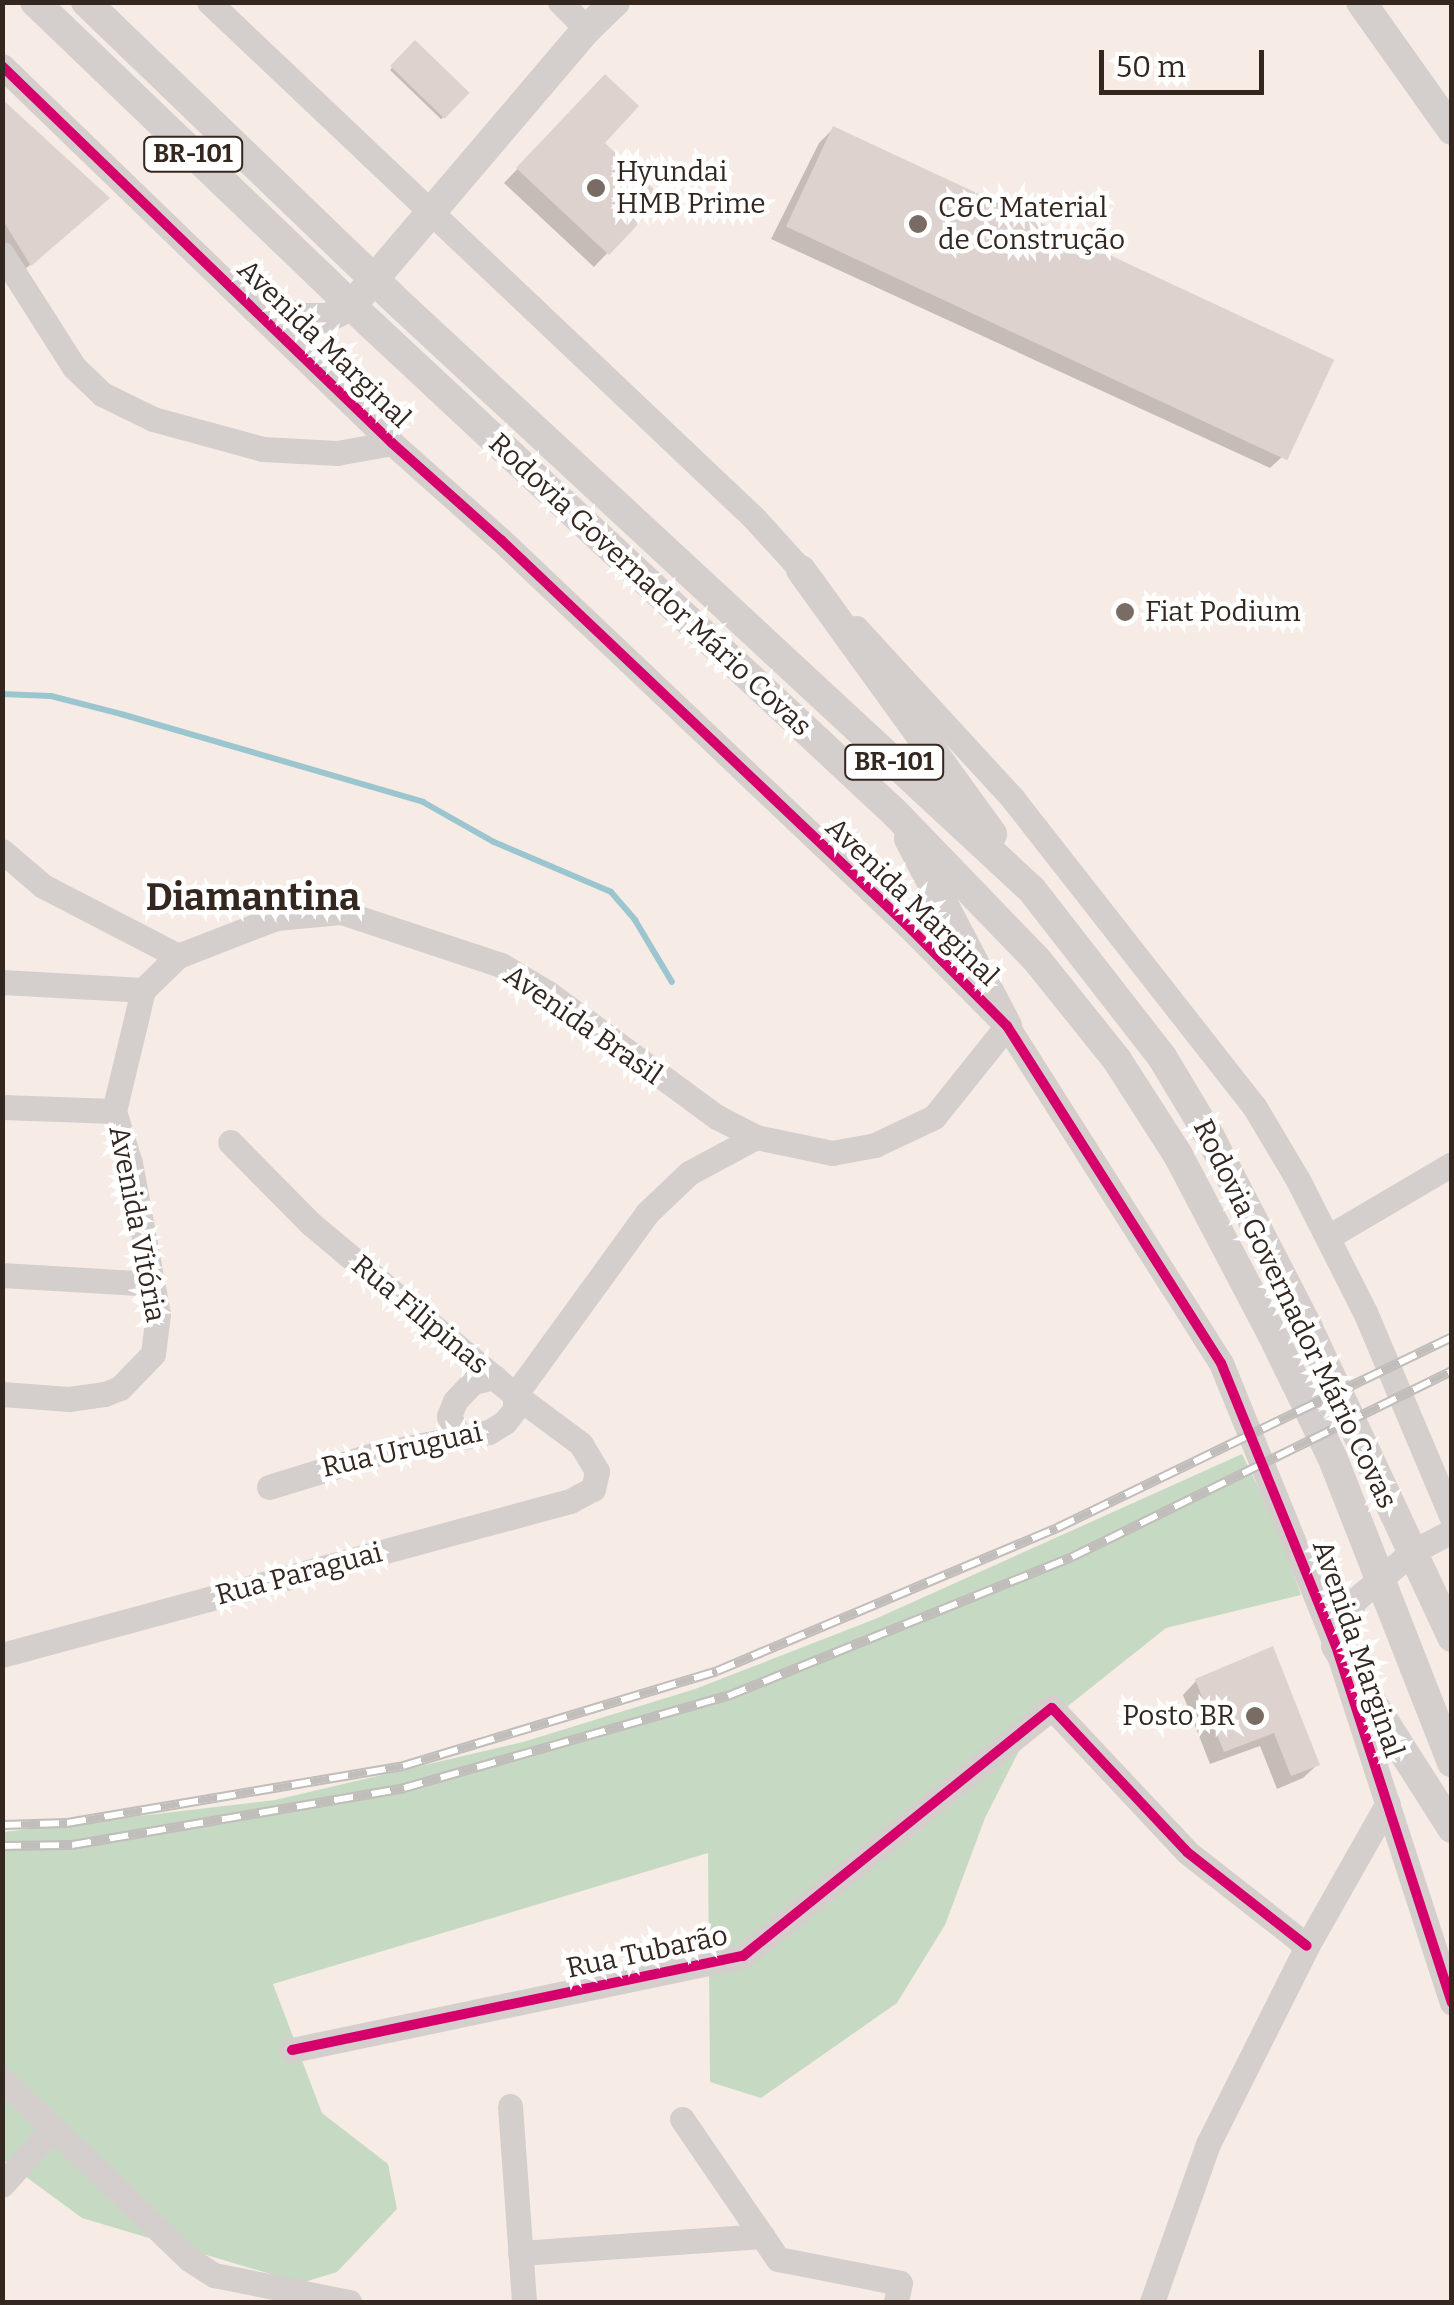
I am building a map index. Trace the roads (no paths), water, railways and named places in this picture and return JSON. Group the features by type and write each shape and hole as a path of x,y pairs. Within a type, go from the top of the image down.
{"main road":[{"name":"Rodovia Governador Mário Covas","path":"35,2 896,814 1026,948 1117,1060 1178,1154 1332,1459 1452,1762"},
{"name":"Rodovia Governador Mário Covas","path":"86,2 376,282 1032,890 1162,1057 1210,1137 1308,1328 1452,1636"},
{"path":"256,308 327,318 352,304 376,282 587,29 615,2"},
{"path":"1361,2 1452,130"},
{"path":"801,570 1032,890"},
{"path":"896,814 1007,1026"},
{"path":"1336,1646 1452,1828"}],"street":[{"path":"210,2 754,518 932,707 1122,933 1254,1106 1328,1237 1418,1432 1452,1518"},
{"path":"560,2 587,29"},
{"name":"Avenida Marginal","path":"2,66 256,308 392,444 675,705 1007,1026 1222,1363 1336,1646 1452,2002"},
{"path":"2,254 74,368 102,394 119,403 153,419 263,449 337,452 392,444"},
{"path":"2,851 43,886 178,956"},
{"name":"Avenida Brasil","path":"143,990 178,956 276,918 341,912 501,966 548,993 717,1118 756,1137 832,1153 875,1145 934,1117 1007,1026"},
{"path":"2,982 143,990"},
{"name":"Avenida Vitória","path":"2,1394 69,1398 120,1388 153,1354 158,1338 152,1284 130,1163 114,1111 143,990"},
{"path":"2,1106 114,1111"},
{"path":"515,1394 647,1214 689,1173 756,1137"},
{"name":"Rua Filipinas","path":"230,1142 311,1224 494,1378 581,1444 597,1470 593,1489"},
{"path":"1328,1237 1452,1164"},
{"path":"2,1275 152,1284"},
{"path":"459,1436 449,1416 455,1401 473,1382 494,1378"},
{"name":"Rua Uruguai","path":"269,1487 316,1470 489,1432 516,1410 515,1394"},
{"path":"1418,1432 1452,1451"},
{"name":"Rua Paraguai","path":"2,1655 570,1502 593,1489"},
{"path":"1336,1646 1339,1621 1379,1578 1412,1552 1452,1531"},
{"name":"Rua Tubarão","path":"292,2050 743,1956 1052,1708 1187,1852 1306,1946"},
{"path":"1152,2302 1208,2144 1306,1946 1388,1803"},
{"path":"2,2080 189,2259 214,2275 350,2302"},
{"path":"510,2106 524,2302"},
{"path":"682,2119 778,2260 900,2283 896,2302"},
{"path":"2,2185 53,2128"},
{"path":"520,2253 762,2236"}],"waterway":[{"path":"2,694 51,696 423,802 494,842 611,892 635,920 672,982"}],"railway":[{"path":"2,1825 67,1823 403,1766 717,1671 1057,1528 1452,1337"},
{"path":"2,1846 72,1845 404,1788 728,1696 1072,1557 1452,1371"}],"place":[{"name":"Hyundai HMB Prime","path":"596,188"},
{"name":"C&C Material de Construção","path":"918,224"},
{"name":"Fiat Podium","path":"1125,612"},
{"name":"Posto BR","path":"1255,1716"}],"district":[{"name":"Diamantina","path":"253,898"}]}
